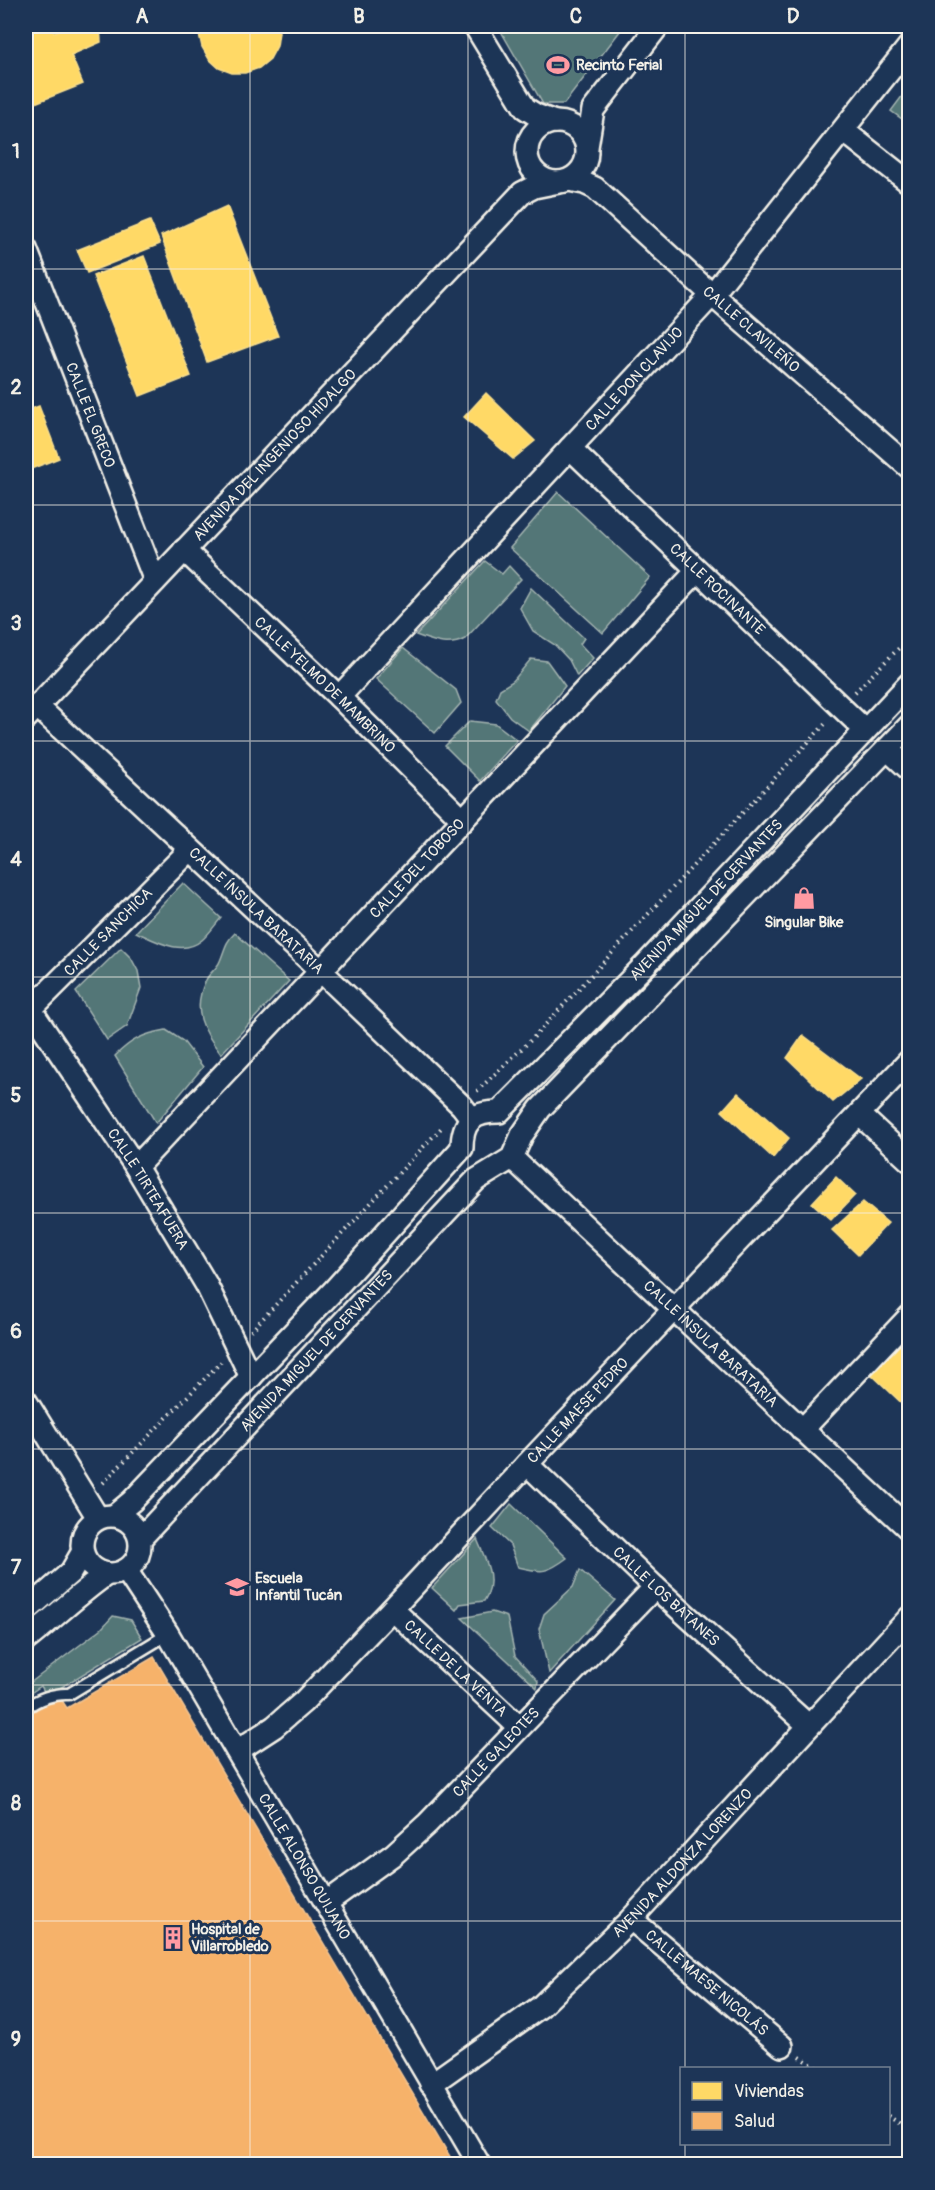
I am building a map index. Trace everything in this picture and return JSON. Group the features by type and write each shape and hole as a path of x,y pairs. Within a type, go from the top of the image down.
{"street":[{"path":"475,26 525,108 536,115 579,131 587,152 590,176 596,188"},
{"path":"525,108 524,125 528,153 540,177 549,182 564,181 577,175 584,167 593,110 658,26"},
{"name":"CALLE DON CLAVIJO","path":"339,697 712,295 844,131 909,45"},
{"path":"522,193 528,153 538,129 593,110"},
{"path":"844,131 909,183"},
{"name":"CALLE CLAVILEÑO","path":"564,181 584,183 596,188 712,295 909,468"},
{"name":"AVENIDA DEL INGENIOSO HIDALGO","path":"31,712 522,193 534,187 564,181"},
{"name":"CALLE EL GRECO","path":"26,249 155,581"},
{"name":"CALLE ROCINANTE","path":"570,448 865,730"},
{"name":"CALLE YELMO DE MAMBRINO","path":"184,550 339,697 463,820"},
{"name":"CALLE DEL TOBOSO","path":"136,1167 697,571"},
{"name":"AVENIDA MIGUEL DE CERVANTES","path":"499,1112 646,964 909,683"},
{"name":"CALLE ÍNSULA BARATARIA","path":"31,712 190,850 321,971 467,1112"},
{"name":"AVENIDA MIGUEL DE CERVANTES","path":"140,1539 476,1180 504,1162 540,1109 909,724"},
{"path":"887,749 909,770"},
{"name":"CALLE SANCHICA","path":"28,1012 190,850"},
{"name":"CALLE TIRTEAFUERA","path":"28,1012 136,1167 206,1284 251,1377"},
{"name":"CALLE MAESE PEDRO","path":"237,1751 274,1727 303,1702 909,1060"},
{"path":"467,1112 499,1112 512,1120 522,1135"},
{"name":"AVENIDA MIGUEL DE CERVANTES","path":"106,1517 132,1501 334,1290 462,1148 462,1133 467,1112"},
{"path":"859,1114 909,1161"},
{"path":"462,1148 481,1166 504,1162"},
{"name":"CALLE ÍNSULA BARATARIA","path":"504,1162 674,1309 909,1530"},
{"path":"802,1430 909,1316"},
{"path":"26,1401 86,1500 106,1517 131,1523 140,1539 138,1557 84,1590 26,1640"},
{"name":"CALLE LOS BATANES","path":"527,1464 655,1587 809,1726"},
{"path":"106,1517 89,1524 81,1543 82,1553 92,1567 116,1572"},
{"path":"26,1611 71,1572 82,1553"},
{"name":"CALLE ALONSO QUIJANO","path":"116,1572 168,1634 479,2164"},
{"name":"CALLE GALEOTES","path":"326,1904 394,1854 428,1823 655,1587"},
{"name":"CALLE DE LA VENTA","path":"392,1610 519,1727"},
{"name":"AVENIDA ALDONZA LORENZO","path":"431,2084 540,2007 631,1919 909,1617"},
{"name":"CALLE MAESE NICOLÁS","path":"631,1919 782,2046"}],"lane":[{"path":"26,1708 33,1702 61,1693 69,1694 168,1634"}],"path":[{"path":"86,1500 467,1112 532,1039 909,637"},
{"path":"890,2117 909,2130"}],"green space":[{"name":"Recinto Ferial","path":"498,26 624,26 564,104 543,104"},
{"path":"909,87 909,124 891,111"},
{"path":"558,492 650,577 603,633 510,548"},
{"path":"485,561 502,574 509,566 521,579 465,639 447,643 416,635"},
{"path":"531,588 584,638 580,644 593,658 577,676 569,660 555,645 533,631 520,608"},
{"path":"403,648 456,690 461,703 435,733 376,679"},
{"path":"531,659 547,661 565,686 529,731 510,717 496,699 500,689 513,681"},
{"path":"470,721 496,724 517,740 480,781 445,746"},
{"path":"183,883 221,918 207,935 194,945 178,947 160,943 136,932"},
{"path":"235,933 289,981 221,1054 204,1028 199,1011 199,1001 206,980 219,964 227,943"},
{"path":"121,948 131,958 138,971 141,988 127,1026 107,1040 76,992"},
{"path":"166,1030 183,1041 203,1067 156,1123 115,1056 138,1038"},
{"path":"511,1504 567,1558 554,1567 544,1570 518,1567 510,1545 492,1528"},
{"path":"477,1539 489,1570 488,1593 484,1601 460,1604 456,1610 432,1588"},
{"path":"580,1570 615,1600 549,1673 539,1629 544,1614 573,1587"},
{"path":"492,1612 507,1617 515,1656 538,1681 537,1688 462,1618"},
{"path":"113,1616 131,1620 142,1638 47,1696 41,1686 26,1696 26,1686 101,1629"}],"building: Viviendas":[{"path":"26,26 52,26 54,32 71,26 100,26 101,42 71,55 83,84 30,105 26,95"},
{"path":"200,26 278,26 277,46 270,59 259,68 245,73 232,73 219,68 209,59 202,47"},
{"path":"227,206 278,336 207,362 161,236"},
{"path":"150,221 160,244 87,273 77,250"},
{"path":"144,256 191,376 140,396 93,276"},
{"path":"486,393 535,441 513,459 464,417"},
{"path":"39,406 59,458 26,471 26,411"},
{"path":"803,1035 861,1079 833,1102 787,1058"},
{"path":"738,1093 789,1138 773,1158 722,1111"},
{"path":"836,1177 855,1195 831,1220 812,1203"},
{"path":"863,1202 888,1223 858,1255 832,1230"},
{"path":"910,1334 910,1411 872,1375"}],"building: Salud":[{"name":"Hospital de Villarrobledo","path":"154,1657 452,2160 445,2164 26,2164 26,1716 59,1696 67,1708"}],"place":[{"name":"Recinto Ferial","path":"558,65"},
{"name":"Singular Bike","path":"804,898"},
{"name":"Escuela Infantil Tucán","path":"237,1587"},
{"name":"Hospital de Villarrobledo","path":"173,1938"}]}
